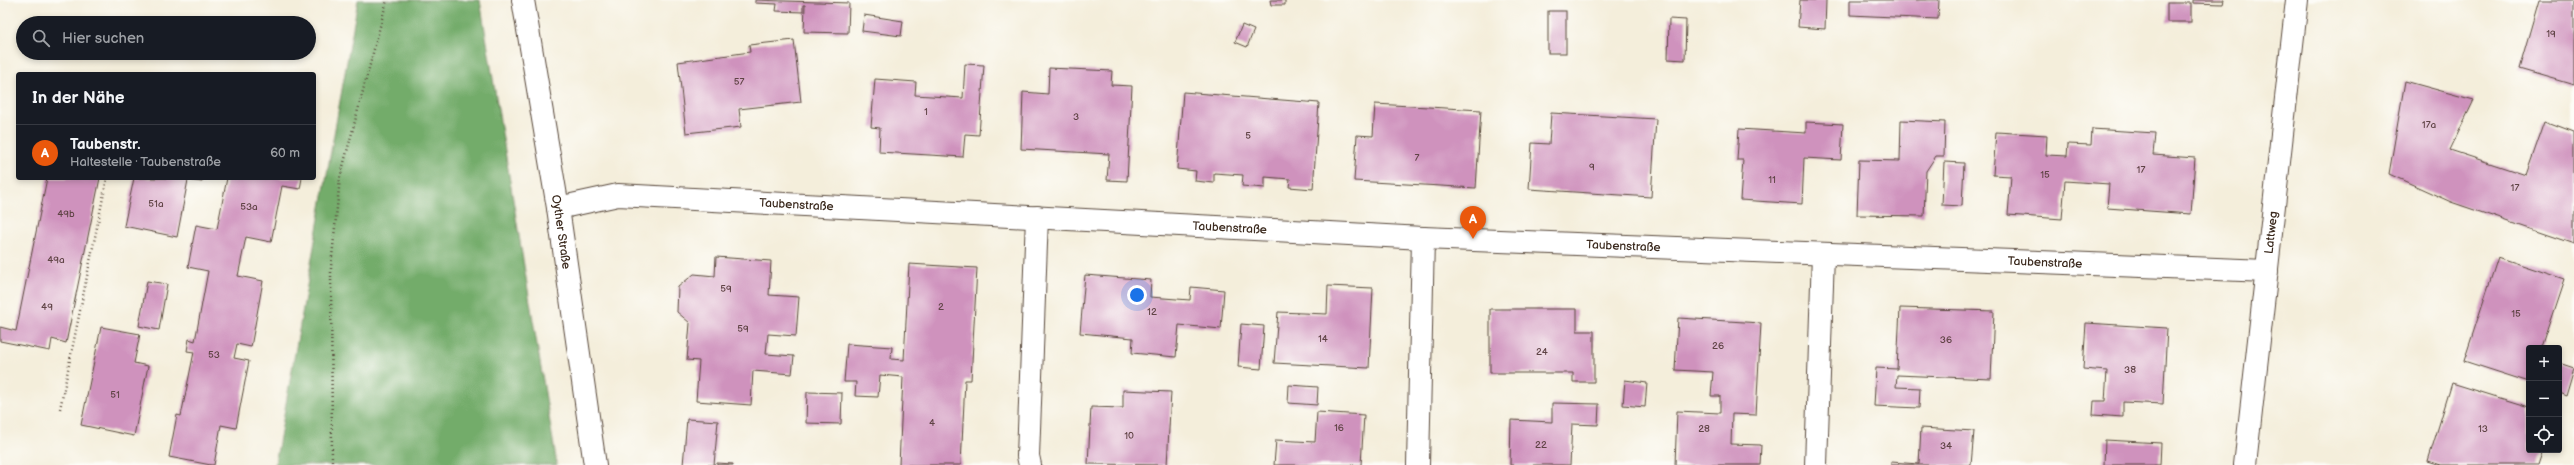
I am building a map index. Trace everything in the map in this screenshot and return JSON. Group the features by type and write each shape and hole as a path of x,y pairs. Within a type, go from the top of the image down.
{"street":[{"name":"Oyther Straße","path":"523,0 558,208 595,465"},
{"name":"Lattweg","path":"2245,465 2297,0"},
{"name":"Taubenstraße","path":"558,208 618,195 1423,238 2267,271"},
{"path":"1030,465 1028,456 1036,217"},
{"path":"1418,465 1423,238"},
{"path":"1816,465 1823,254"}],"path":[{"path":"332,465 331,267 340,178 386,0"},
{"path":"60,409 107,180"}],"green space":[{"path":"358,0 480,0 557,465 275,465"}],"building":[{"path":"755,0 849,3 848,33 804,32 805,5 803,5 803,12 776,11 777,4 755,3"},
{"path":"1270,0 1285,0 1285,5 1271,5"},
{"path":"1800,0 1826,0 1825,29 1798,27"},
{"path":"1850,0 1939,0 1938,19 1850,15"},
{"path":"2193,0 2224,0 2223,4 2193,3"},
{"path":"2539,0 2574,0 2574,85 2519,69"},
{"path":"2167,3 2191,3 2191,22 2167,22"},
{"path":"1548,11 1566,11 1566,53 1548,53"},
{"path":"864,15 903,21 901,36 862,31"},
{"path":"1669,19 1686,20 1685,60 1668,59"},
{"path":"1242,25 1254,30 1247,47 1235,42"},
{"path":"794,40 801,102 739,109 741,127 686,133 678,62 750,52 749,45"},
{"path":"965,64 984,65 979,135 965,134 963,157 879,152 880,128 871,127 875,79 916,82 915,95 963,98"},
{"path":"1049,68 1112,71 1111,85 1132,86 1127,181 1107,180 1109,154 1021,149 1023,92 1048,94"},
{"path":"2405,81 2474,100 2450,150 2526,175 2545,121 2574,132 2574,244 2451,202 2389,174"},
{"path":"1183,92 1319,103 1313,189 1289,187 1290,179 1265,177 1265,188 1242,186 1243,175 1214,173 1214,183 1195,181 1196,171 1177,169"},
{"path":"1375,104 1481,110 1476,188 1354,181 1357,135 1373,136"},
{"path":"1551,113 1656,119 1651,197 1529,189 1532,143 1549,144"},
{"path":"1901,120 1945,122 1944,156 1936,156 1926,171 1924,216 1857,215 1859,160 1900,161"},
{"path":"1806,122 1843,124 1841,160 1804,158 1802,204 1740,200 1743,160 1737,160 1739,129 1806,133"},
{"path":"2092,129 2155,133 2153,155 2195,158 2191,214 2107,208 2109,184 2065,181 2062,219 2008,215 2011,176 1993,175 1996,132 2047,135 2046,155 2067,156 2068,144 2091,145"},
{"path":"1944,162 1964,163 1962,206 1942,205"},
{"path":"47,180 100,180 66,343 52,339 50,351 0,341 0,327 16,331"},
{"path":"134,180 188,180 177,237 124,226"},
{"path":"188,180 202,180 202,182"},
{"path":"227,180 302,180 300,189 282,186 271,242 246,237 238,276 263,281 251,347 237,344 234,358 249,361 236,428 221,425 214,465 211,465 169,457 177,415 181,416 194,352 187,351 189,339 195,341 208,271 188,267 196,225 217,229"},
{"path":"716,257 771,261 769,295 799,297 796,336 768,334 766,354 794,356 792,374 753,371 751,405 696,401 699,361 687,360 690,323 677,312 678,287 694,274 715,276"},
{"path":"2498,257 2564,279 2542,345 2526,345 2526,381 2464,361"},
{"path":"909,264 977,268 971,380 965,380 961,465 899,465 903,377 880,375 878,397 855,396 856,382 844,382 847,344 892,347 891,359 904,360"},
{"path":"1085,275 1151,280 1150,297 1190,300 1191,287 1224,290 1221,329 1179,325 1176,357 1132,353 1133,338 1080,333"},
{"path":"147,281 167,284 159,330 139,326"},
{"path":"1328,286 1373,288 1369,368 1274,363 1278,312 1327,314"},
{"path":"1900,308 1994,311 1991,379 1897,375 1896,387 1920,388 1919,408 1874,406 1876,368 1897,369"},
{"path":"1490,309 1577,309 1577,331 1594,331 1594,382 1573,382 1573,373 1490,373"},
{"path":"1678,318 1761,323 1756,415 1732,414 1731,444 1761,445 1760,465 1675,465 1677,411 1720,413 1720,396 1711,396 1713,372 1675,370"},
{"path":"2086,323 2167,328 2163,404 2123,402 2123,417 2093,415 2094,401 2105,401 2107,371 2083,369"},
{"path":"1241,324 1264,326 1261,369 1238,367"},
{"path":"101,327 140,334 134,363 148,366 134,436 81,425"},
{"path":"2562,364 2574,368 2566,395 2562,393"},
{"path":"1625,380 1647,383 1645,407 1623,405"},
{"path":"2452,383 2526,406 2526,453 2542,453 2538,465 2441,465 2428,461"},
{"path":"1289,385 1318,387 1317,405 1288,403"},
{"path":"1123,390 1171,392 1167,465 1088,464 1091,407 1123,408"},
{"path":"807,392 842,393 841,424 806,423"},
{"path":"1552,403 1599,404 1598,425 1572,424 1570,465 1510,465 1511,420 1552,422"},
{"path":"1317,412 1364,415 1361,465 1274,465 1276,440 1315,442"},
{"path":"687,419 718,421 714,465 683,465"},
{"path":"1921,428 1974,431 1971,465 1891,465 1891,462 1919,464"},
{"path":"2105,440 2161,443 2160,465 2104,465"},
{"path":"717,463 733,464 733,465 717,465"}],"place":[{"name":"Taubenstr.","path":"1473,239"}]}
